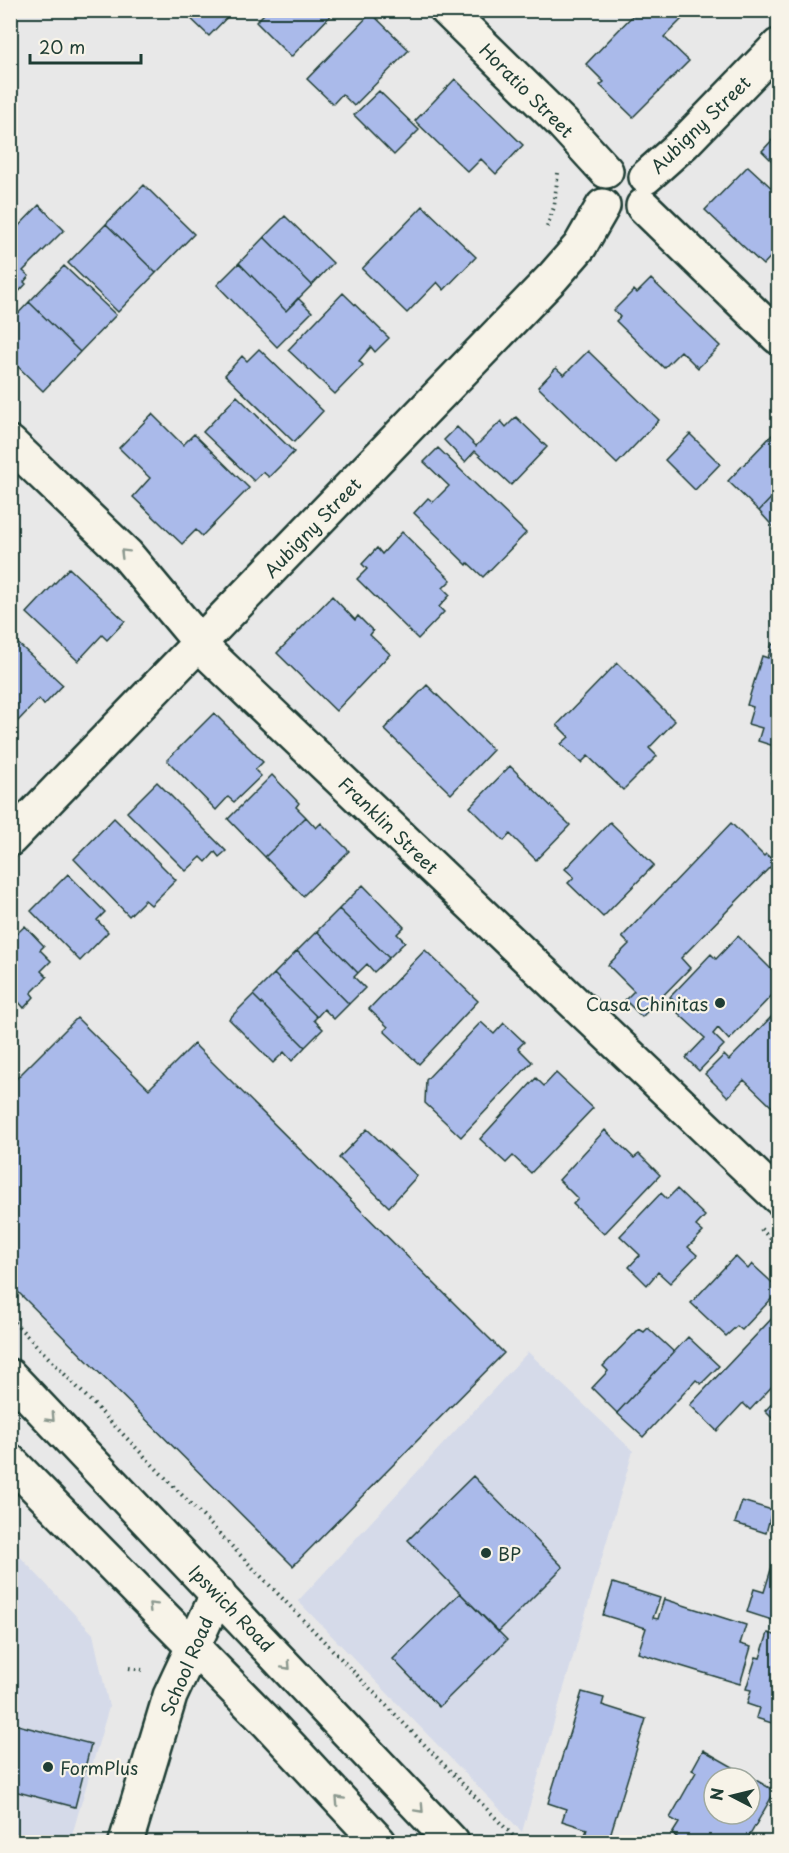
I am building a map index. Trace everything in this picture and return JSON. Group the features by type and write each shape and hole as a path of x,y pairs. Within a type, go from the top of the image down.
{"main road":[{"name":"Horatio Street","path":"447,10 606,171"},
{"name":"Aubigny Street","path":"645,192 684,143 778,46"},
{"path":"645,192 638,212 623,216 616,215 603,206 599,200 598,184 612,166 628,163 635,166 645,192 778,337"},
{"name":"Aubigny Street","path":"10,839 553,278 580,246 603,206"},
{"name":"Franklin Street","path":"10,443 127,555 164,596 199,644 778,1197"},
{"name":"Ipswich Road","path":"10,1376 452,1842"},
{"path":"10,1461 193,1647 379,1842"},
{"name":"School Road","path":"126,1842 170,1696 218,1593"}],"path":[{"path":"753,1223 778,1246"},
{"path":"10,1318 519,1842"},
{"path":"285,1608 287,1601"},
{"path":"129,1668 143,1670"}],"shaded area":[{"path":"528,1352 633,1451 522,1832 298,1601"},
{"path":"10,1546 93,1634 109,1707 70,1842 11,1842"}],"building":[{"path":"182,10 234,10 209,36"},
{"path":"268,10 336,10 291,57 256,22"},
{"path":"638,10 689,12 664,37 689,61 633,117 600,85 604,82 586,64"},
{"path":"371,13 409,50 354,106 342,94 333,104 307,79"},
{"path":"455,79 523,145 496,174 481,159 468,172 415,121"},
{"path":"379,91 419,130 394,155 354,115"},
{"path":"778,134 778,167 762,151"},
{"path":"748,166 775,191 778,191 778,249 763,265 705,210"},
{"path":"144,185 194,234 156,273 106,224"},
{"path":"39,205 64,230 23,271 29,276 24,282 26,284 10,301 10,235"},
{"path":"423,206 476,257 444,290 437,282 407,313 362,269"},
{"path":"285,216 333,263 312,285 264,237"},
{"path":"106,224 156,273 118,312 68,263"},
{"path":"264,237 312,285 286,311 239,263"},
{"path":"239,263 286,311 298,298 312,312 277,347 217,285"},
{"path":"64,266 116,315 80,352 29,302"},
{"path":"651,279 720,346 698,368 681,351 664,368 616,321 620,317 614,310 634,290 637,293"},
{"path":"343,293 389,338 375,352 371,347 359,361 363,365 335,394 288,350"},
{"path":"29,302 80,352 43,391 10,359 10,322"},
{"path":"259,349 323,411 294,442 225,375 242,356 247,361"},
{"path":"588,351 659,420 617,464 538,387 556,368 564,375"},
{"path":"237,396 294,452 269,477 263,472 254,481 203,432"},
{"path":"152,414 183,445 194,434 249,488 202,536 196,530 182,544 133,497 150,478 119,448"},
{"path":"516,417 547,447 511,485 475,451 465,462 444,440 457,427 476,446 501,421 506,427"},
{"path":"774,433 778,438 778,491 759,511 728,481"},
{"path":"690,434 720,464 695,490 665,460"},
{"path":"438,448 526,533 483,577 468,563 467,565 414,513 428,498 433,502 449,486 424,462"},
{"path":"778,491 778,532 759,511"},
{"path":"402,532 451,580 443,588 450,595 439,607 444,612 418,639 357,579 367,569 362,564 377,548 382,554"},
{"path":"69,568 125,621 107,640 102,635 78,661 27,613"},
{"path":"332,596 355,620 358,616 373,631 370,635 390,654 336,711 277,653"},
{"path":"10,636 63,685 44,705 39,699 16,723 10,718"},
{"path":"772,644 778,645 778,757 772,755 774,746 758,741 762,728 748,724 753,707 747,705 762,656 768,658"},
{"path":"617,663 675,721 649,748 657,756 623,790 588,756 581,763 561,744 569,737 557,725"},
{"path":"427,685 493,750 451,794 384,729"},
{"path":"214,713 263,762 255,770 261,776 234,802 228,797 216,810 167,760"},
{"path":"510,766 570,825 536,860 510,834 504,841 470,807"},
{"path":"272,775 299,803 296,807 306,817 265,857 228,819"},
{"path":"157,782 226,851 219,857 215,852 206,862 201,857 186,871 127,812"},
{"path":"306,817 316,828 321,823 349,851 303,896 265,857"},
{"path":"114,818 176,880 151,905 145,900 129,916 74,859"},
{"path":"610,822 654,865 603,917 568,883 574,877 565,869"},
{"path":"731,823 764,856 766,854 775,862 681,958 690,968 642,1017 625,1000 634,991 608,965 629,944 622,937"},
{"path":"68,874 105,912 97,920 108,932 80,961 31,911"},
{"path":"363,885 404,927 397,934 405,942 389,958 339,909"},
{"path":"339,909 389,958 374,972 367,964 358,973 317,931"},
{"path":"25,926 44,946 40,950 51,961 41,971 47,977 31,993 34,997 24,1008 18,1001 10,1009 10,940"},
{"path":"317,931 358,973 354,977 365,988 349,1004 297,951"},
{"name":"Casa Chinitas","path":"738,936 778,976 778,989 729,1040 718,1028 713,1034 724,1045 699,1071 686,1058 705,1038 678,1013 682,1009 670,997 711,954 716,959"},
{"path":"425,950 478,1001 419,1064 384,1031 388,1027 369,1009"},
{"path":"297,951 349,1004 334,1019 324,1009 317,1017 274,974"},
{"path":"274,974 317,1017 314,1020 323,1029 305,1047 253,995"},
{"path":"253,995 305,1047 292,1061 284,1052 273,1063 229,1019"},
{"path":"778,1010 778,1100 772,1107 744,1080 728,1097 705,1074 724,1055 729,1060"},
{"path":"77,1018 149,1089 194,1044 504,1353 293,1566 10,1284 10,1085"},
{"path":"481,1022 494,1034 504,1023 524,1042 518,1048 532,1062 461,1137 425,1103 426,1080"},
{"path":"556,1073 593,1108 531,1173 513,1156 506,1163 480,1139 536,1078 544,1086"},
{"path":"367,1129 417,1176 389,1207 339,1158"},
{"path":"605,1130 634,1158 639,1154 660,1175 604,1234 573,1204 578,1199 559,1180"},
{"path":"677,1189 705,1216 696,1226 703,1232 688,1247 697,1255 670,1283 658,1272 647,1285 629,1267 640,1255 620,1236 661,1193 667,1199"},
{"path":"735,1256 748,1269 752,1264 778,1288 778,1292 742,1330 737,1326 726,1336 691,1303"},
{"path":"778,1312 778,1380 750,1410 743,1403 717,1431 690,1405"},
{"path":"648,1328 674,1352 617,1413 592,1388 608,1371 603,1366 639,1329 644,1332"},
{"path":"688,1337 719,1366 701,1384 696,1380 643,1437 617,1413"},
{"path":"778,1397 778,1424 765,1411"},
{"name":"BP","path":"473,1476 563,1567 498,1632 408,1540"},
{"path":"742,1501 772,1510 766,1533 735,1523"},
{"path":"778,1547 778,1622 747,1612 754,1589 764,1592"},
{"path":"613,1583 660,1598 653,1618 658,1619 664,1599 746,1625 740,1644 751,1647 740,1684 638,1653 646,1628 603,1615"},
{"path":"460,1593 507,1640 439,1707 393,1659"},
{"path":"768,1633 778,1636 778,1725 756,1718 759,1708 747,1704 751,1690 746,1689 756,1657 760,1658"},
{"path":"582,1692 604,1698 602,1705 646,1719 608,1842 583,1842 587,1829 562,1821 566,1809 548,1803"},
{"name":"FormPlus","path":"10,1723 91,1744 75,1807 10,1790"},
{"path":"703,1750 731,1766 702,1766 702,1826 755,1826 746,1842 674,1842 677,1837 672,1834 679,1823 670,1818 696,1772 692,1770"},
{"path":"762,1784 775,1791 762,1814"}],"place":[{"name":"Casa Chinitas","path":"720,1003"},
{"name":"BP","path":"486,1553"},
{"name":"FormPlus","path":"48,1767"}]}
